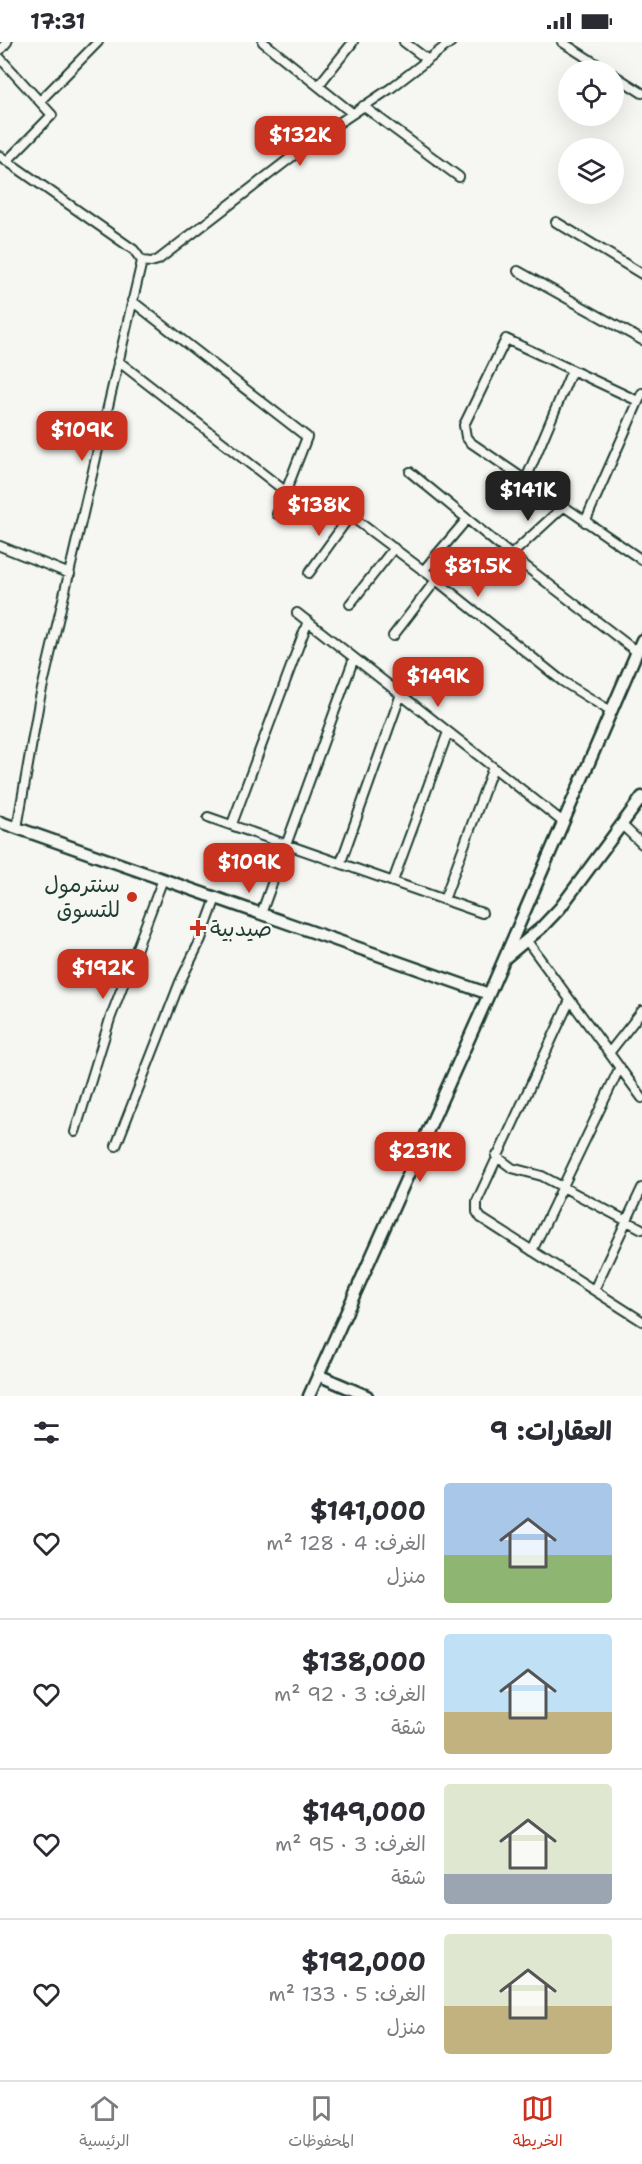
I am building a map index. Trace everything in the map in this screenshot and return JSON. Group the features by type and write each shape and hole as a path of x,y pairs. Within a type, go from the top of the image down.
{"street":[{"path":"0,50 7,42"},
{"path":"40,101 98,42"},
{"path":"263,42 352,113"},
{"path":"318,86 353,42"},
{"path":"404,42 428,60"},
{"path":"0,58 52,116 4,158 134,250 142,261 151,262 158,260 286,160 391,88 452,42"},
{"path":"562,42 590,60"},
{"path":"624,81 642,93"},
{"path":"363,106 459,177"},
{"path":"556,222 642,274"},
{"path":"17,828 39,702 142,261"},
{"path":"518,271 642,340"},
{"path":"132,301 304,434 307,441 285,491 278,514"},
{"path":"585,522 640,397 572,370 506,339 466,418 464,431 470,442 526,479 563,507 585,522 642,560"},
{"path":"118,361 285,491"},
{"path":"526,479 572,370"},
{"path":"410,472 511,555 637,652"},
{"path":"332,502 436,580 562,681 612,712"},
{"path":"511,555 563,507"},
{"path":"309,573 350,516"},
{"path":"423,571 467,519"},
{"path":"0,546 70,574"},
{"path":"350,604 394,548"},
{"path":"393,636 436,580"},
{"path":"297,613 563,822"},
{"path":"232,824 308,621"},
{"path":"309,1396 489,994 642,640"},
{"path":"261,914 354,658"},
{"path":"341,862 401,694"},
{"path":"393,882 448,732"},
{"path":"444,900 493,767"},
{"path":"504,959 560,908 642,797"},
{"path":"208,817 482,913"},
{"path":"0,822 489,994"},
{"path":"622,825 642,844"},
{"path":"75,1132 110,1019 163,879"},
{"path":"116,1146 216,897"},
{"path":"526,941 642,1096"},
{"path":"570,1000 496,1156 477,1201 477,1212 482,1218 642,1321"},
{"path":"609,1053 642,1011"},
{"path":"532,1251 620,1067"},
{"path":"496,1156 517,1170 542,1176 642,1229"},
{"path":"594,1290 642,1188"},
{"path":"318,1375 367,1396"}],"place":[{"name":"سنترمول للتسوق","path":"132,897"},
{"name":"صيدبية","path":"198,928"}]}
